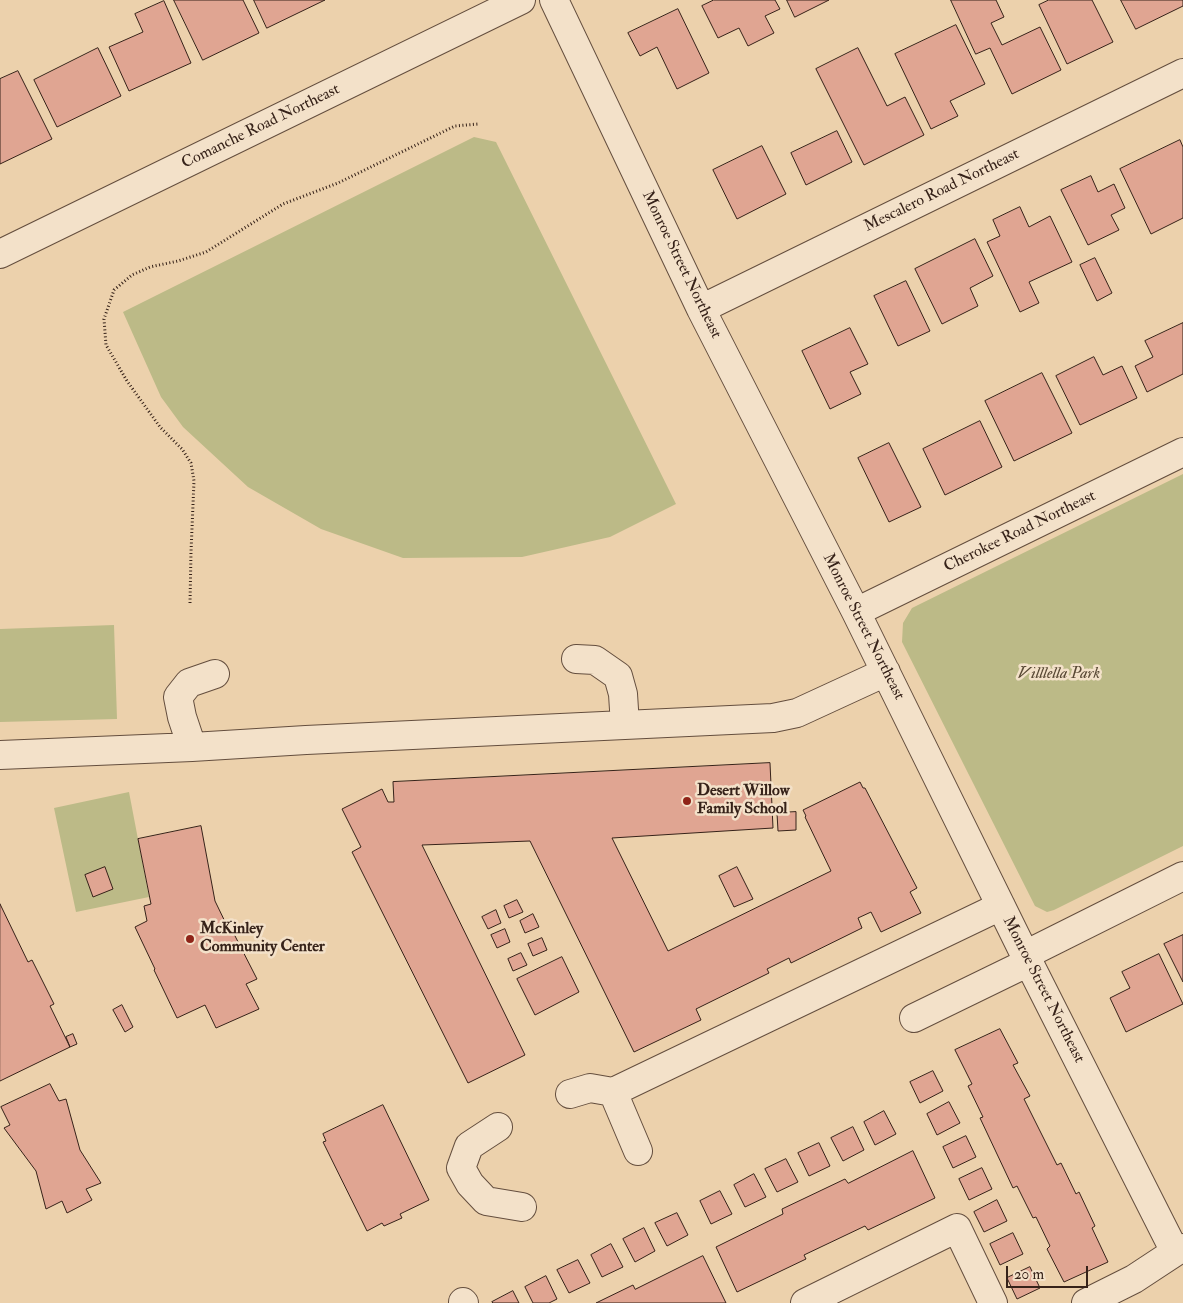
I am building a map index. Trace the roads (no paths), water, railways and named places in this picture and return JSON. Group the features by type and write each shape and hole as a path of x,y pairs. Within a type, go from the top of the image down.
{"street":[{"name":"Comanche Road Northeast","path":"0,254 521,0"},
{"name":"Monroe Street Northeast","path":"554,0 701,310 856,612 1027,959 1179,1250"},
{"name":"Mescalero Road Northeast","path":"701,310 1183,73"},
{"name":"Cherokee Road Northeast","path":"856,612 1183,452"},
{"path":"576,659 595,660 618,676 623,694 625,725"},
{"path":"0,756 773,718 797,713 886,672"},
{"path":"192,747 182,717 178,697 189,683 215,674"},
{"path":"914,1018 1183,876"},
{"path":"570,1094 590,1088 613,1092 1001,906"},
{"path":"613,1092 638,1151"},
{"path":"498,1127 469,1146 461,1168 470,1184 486,1201 522,1207"},
{"path":"805,1303 958,1228 993,1303"},
{"path":"1086,1303 1134,1279 1179,1250"}],"place":[{"name":"Desert Willow Family School","path":"687,801"},
{"name":"McKinley Community Center","path":"190,939"}],"park label":[{"name":"Villlella Park","path":"1059,675"}]}
